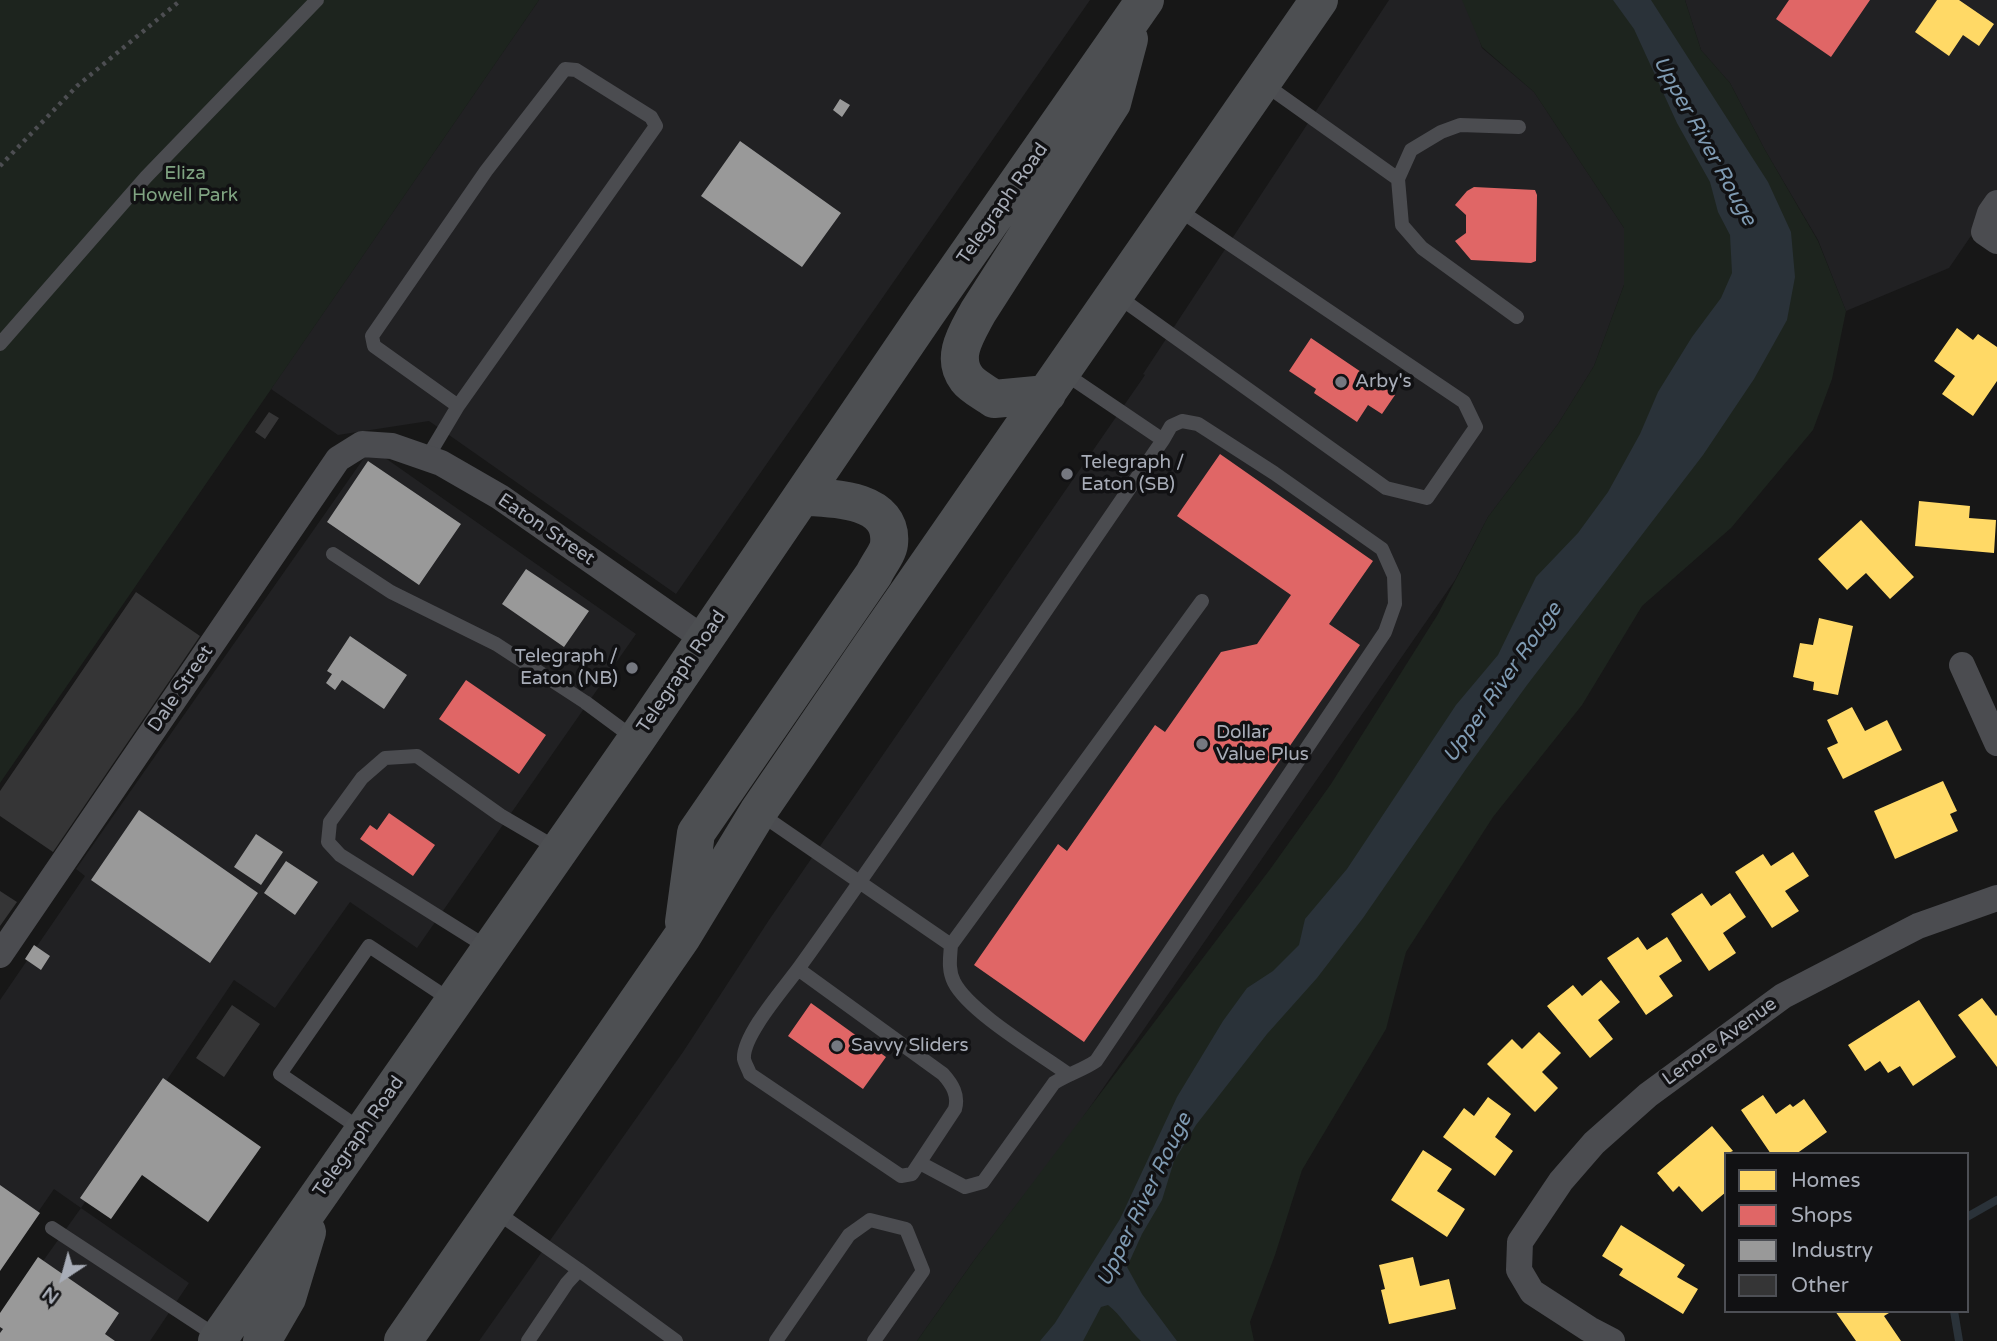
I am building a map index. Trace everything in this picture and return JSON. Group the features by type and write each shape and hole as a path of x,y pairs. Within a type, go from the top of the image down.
{"main road":[{"path":"403,1341 682,937 758,812 1319,0"},
{"path":"1055,383 994,399 968,380 960,365 960,347 978,312 1112,103 1140,7"},
{"name":"Telegraph Road","path":"218,1339 636,740 1140,7"},
{"path":"682,937 696,833 874,574 889,545 887,524 872,509 849,499 802,497"},
{"path":"262,1341 287,1298 318,1196"}],"street":[{"path":"1991,237 1990,213 1997,203"},
{"name":"Dale Street","path":"0,956 338,459 362,444 376,444"},
{"name":"Eaton Street","path":"376,444 392,446 441,463 499,497 704,639"},
{"path":"1962,666 1997,743"},
{"name":"Lenore Avenue","path":"1612,1341 1532,1292 1519,1270 1520,1242 1561,1181 1594,1143 1647,1095 1783,996 1918,926 1997,898"}],"lane":[{"path":"0,344 146,177 317,0"},
{"path":"427,458 458,406 656,126 651,117 576,70 565,69 494,161 372,336 374,346 458,406"},
{"path":"1261,82 1398,178"},
{"path":"1517,317 1422,248 1402,225 1398,178 1411,150 1441,132 1460,125 1519,127"},
{"path":"1115,294 1386,488 1427,498 1476,427 1464,402 1176,208"},
{"path":"1055,383 1163,440"},
{"path":"798,969 949,1080 954,1089 956,1105 912,1174 901,1176 750,1074 744,1060 746,1046 751,1034 860,883 1171,426 1182,421 1198,424 1274,473 1382,549 1394,576 1395,604 1385,632 1096,1061 1054,1083 983,1182 965,1187 920,1163"},
{"path":"333,554 391,592 496,645 585,702 636,740"},
{"path":"1068,1074 965,999 953,980 949,965 951,945 1202,600"},
{"path":"490,949 340,855 328,842 330,822 362,778 385,758 417,756 500,815 559,850"},
{"path":"758,812 951,945"},
{"path":"363,1131 280,1074 369,946 453,1002"},
{"path":"494,1210 676,1341"},
{"path":"776,1341 849,1235 870,1220 906,1229 923,1271 874,1341"},
{"path":"52,1228 218,1339"},
{"path":"528,1341 567,1283 579,1270"}],"path":[{"path":"0,166 77,86 181,0"}],"shaded area":[{"path":"539,0 1090,0 676,594 429,421 338,435 271,389"},
{"path":"1389,0 1467,0 1482,48 1534,92 1624,228 1624,285 1594,366 1558,424 1488,517 1455,580 1072,1133 975,1259 917,1341 479,1341 683,1052 769,920 1145,375 1143,374"},
{"path":"1685,0 1997,0 1997,198 1949,268 1846,311 1818,240 1765,150 1730,83 1701,50"},
{"path":"371,448 636,634 417,948 350,902 275,1008 234,980 81,1208 54,1189 0,1267 0,1000 85,876 76,869"},
{"path":"81,1208 189,1283 150,1341 0,1341 0,1321"}],"green space":[{"name":"Eliza Howell Park","path":"0,0 539,0 0,783"},
{"path":"1462,0 1685,0 1701,50 1730,83 1818,241 1846,311 1832,379 1813,430 1731,528 1642,606 1582,705 1493,817 1406,952 1386,1029 1302,1170 1250,1322 1254,1341 917,1341 975,1259 1271,868 1331,784 1438,614 1488,517 1558,424 1594,366 1624,285 1624,228 1534,92 1482,47"}],"water":[{"name":"Upper River Rouge","path":"1613,0 1651,0 1768,182 1791,232 1795,277 1787,320 1754,379 1703,455 1527,685 1363,918 1196,1125 1174,1161 1162,1200 1127,1267 1142,1294 1177,1341 1141,1341 1108,1305 1101,1307 1083,1341 1040,1341 1055,1323 1120,1219 1177,1097 1223,1021 1247,988 1273,971 1299,945 1305,919 1347,869 1456,705 1498,655 1536,577 1578,533 1608,492 1640,434 1658,392 1692,337 1721,298 1732,273 1730,235 1718,212 1710,182 1677,123 1634,29"}],"building: Homes":[{"path":"1937,0 1959,0 1994,24 1979,46 1963,35 1949,56 1915,32"},
{"path":"1957,328 1973,340 1978,334 1997,347 1997,381 1973,416 1942,394 1955,376 1934,361"},
{"path":"1919,501 1970,506 1969,518 1996,520 1994,553 1915,546"},
{"path":"1861,520 1914,577 1890,599 1866,573 1847,590 1818,559"},
{"path":"1819,618 1853,626 1838,695 1813,690 1814,682 1793,677 1800,643 1813,645"},
{"path":"1852,707 1865,731 1887,720 1902,750 1843,779 1827,748 1838,743 1827,720"},
{"path":"1943,781 1957,811 1950,814 1958,831 1895,859 1874,811"},
{"path":"1793,852 1809,876 1785,891 1799,911 1772,928 1735,872 1763,854 1771,866"},
{"path":"1702,893 1711,906 1730,893 1746,917 1723,933 1736,953 1709,971 1671,914"},
{"path":"1638,937 1647,950 1667,937 1682,961 1659,976 1673,996 1646,1015 1607,958"},
{"path":"1601,980 1620,1002 1598,1020 1613,1039 1590,1058 1547,1006 1573,985 1582,996"},
{"path":"1982,998 1997,1015 1997,1067 1958,1015"},
{"path":"1919,1000 1956,1057 1913,1086 1900,1066 1888,1073 1880,1061 1865,1071 1848,1045"},
{"path":"1539,1032 1561,1053 1542,1072 1558,1088 1535,1112 1487,1064 1512,1039 1522,1049"},
{"path":"1763,1095 1776,1114 1790,1104 1793,1107 1804,1099 1827,1132 1799,1152 1770,1152 1741,1110"},
{"path":"1488,1097 1511,1114 1495,1137 1513,1151 1495,1176 1443,1137 1464,1108 1474,1116"},
{"path":"1712,1126 1733,1151 1724,1152 1724,1194 1702,1212 1679,1186 1673,1192 1657,1173"},
{"path":"1423,1150 1452,1169 1437,1191 1465,1209 1447,1237 1391,1200"},
{"path":"1621,1225 1685,1265 1677,1277 1698,1289 1683,1314 1619,1275 1623,1269 1602,1256"},
{"path":"1413,1257 1420,1286 1449,1279 1456,1309 1389,1324 1381,1290 1385,1289 1379,1265"},
{"path":"1836,1313 1889,1313 1884,1316 1901,1341 1856,1341"}],"building: Shops":[{"path":"1789,0 1870,0 1831,57 1776,19"},
{"path":"1474,187 1535,190 1536,261 1471,260 1455,241 1466,233 1466,215 1455,205"},
{"path":"1311,338 1395,395 1382,414 1368,405 1357,422 1314,393 1316,389 1289,371"},
{"path":"1220,454 1373,561 1329,624 1360,645 1084,1042 974,965 1058,844 1067,851 1155,725 1165,732 1221,652 1257,644 1291,595 1177,516"},
{"path":"466,680 546,735 519,774 439,719"},
{"path":"389,813 435,845 413,876 360,839 370,825 377,830"},
{"name":"Savvy Sliders","path":"811,1003 886,1057 863,1089 788,1036"}],"building: Industry":[{"path":"840,99 850,105 842,117 833,110"},
{"path":"740,141 841,213 802,267 701,196"},
{"path":"368,461 461,524 419,585 327,522"},
{"path":"526,569 589,611 564,647 502,604"},
{"path":"350,636 407,675 384,709 342,680 335,690 326,683 332,674 327,671"},
{"path":"139,810 258,893 210,963 91,880"},
{"path":"256,834 283,852 261,885 234,867"},
{"path":"286,861 318,882 295,915 264,893"},
{"path":"34,945 50,956 41,970 25,959"},
{"path":"163,1078 261,1147 208,1222 142,1175 111,1219 80,1198"},
{"path":"0,1185 40,1213 0,1271"},
{"path":"38,1257 119,1313 105,1334 115,1341 0,1341 3,1329 0,1327 0,1313"}],"building: Other":[{"path":"269,412 279,418 265,439 255,432"},
{"path":"136,592 200,636 53,852 0,816 0,791"},
{"path":"0,891 17,902 0,926"},
{"path":"232,1005 260,1024 224,1077 196,1058"}],"waterway":[{"path":"1969,1216 1997,1200"},
{"path":"1954,1313 1959,1341"}],"place":[{"name":"Arby's","path":"1341,382"},
{"name":"Telegraph / Eaton (SB)","path":"1067,474"},
{"name":"Telegraph / Eaton (NB)","path":"632,668"},
{"name":"Dollar Value Plus","path":"1202,744"},
{"name":"Savvy Sliders","path":"837,1046"}]}
